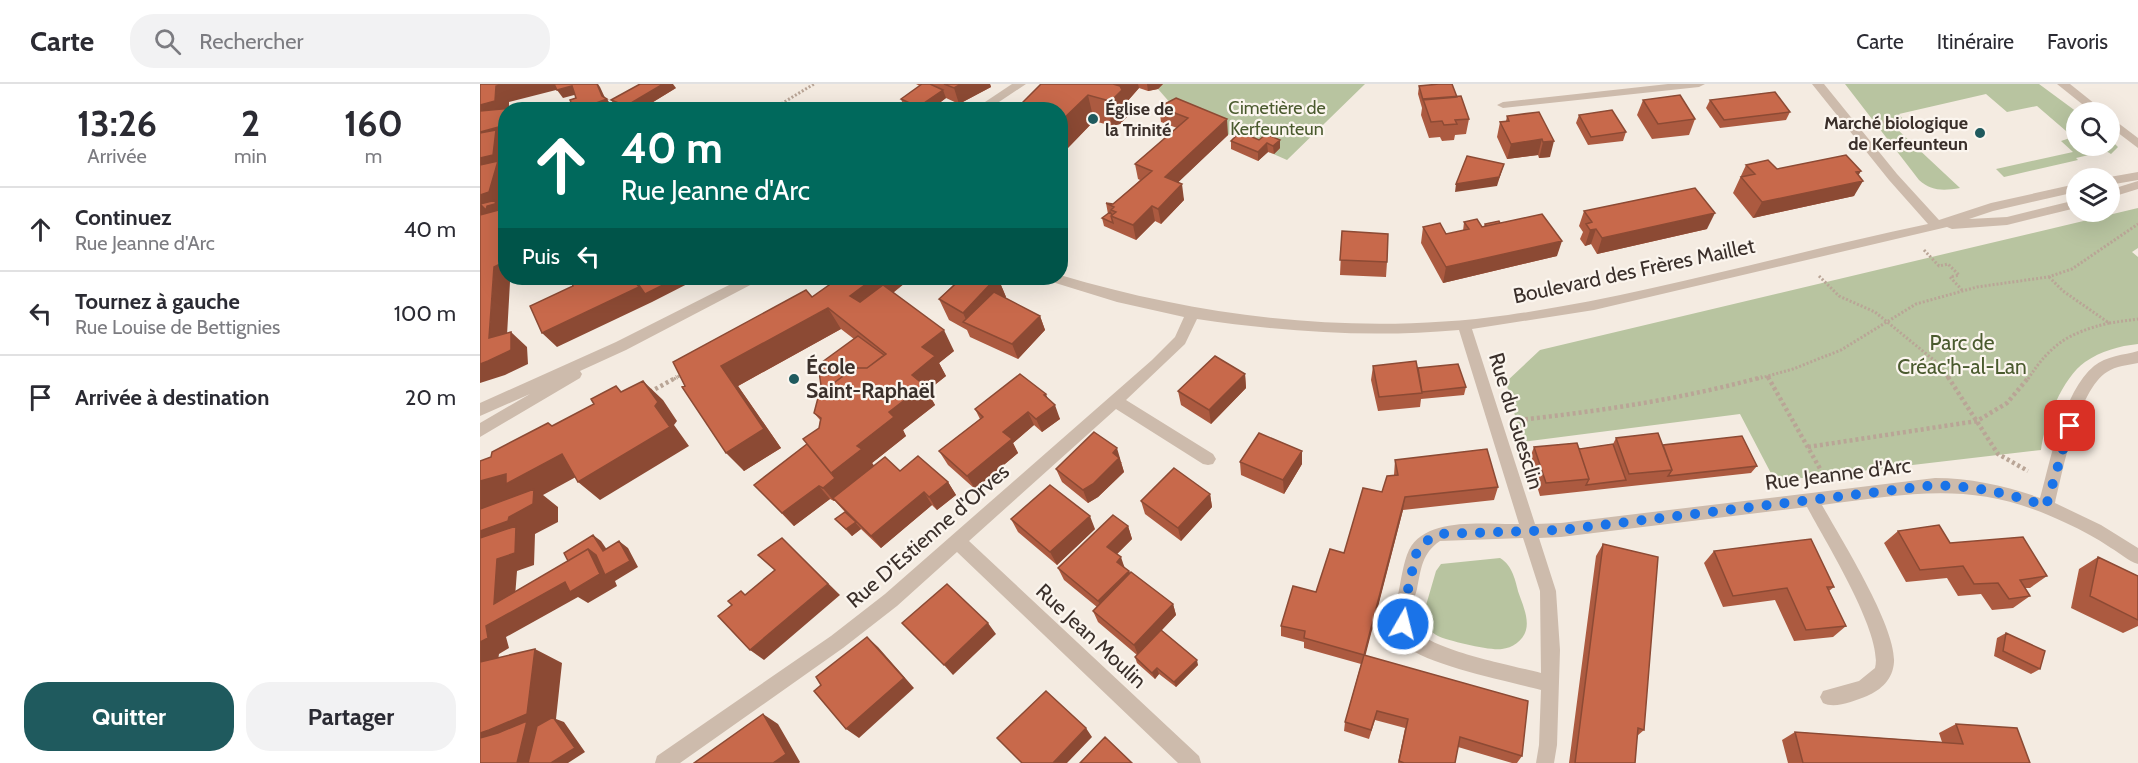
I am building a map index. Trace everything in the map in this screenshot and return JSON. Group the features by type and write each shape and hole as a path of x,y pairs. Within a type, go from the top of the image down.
{"street":[{"path":"991,102 1020,84"},
{"path":"1503,105 1626,88 1699,84"},
{"path":"1818,84 1886,169 1937,226"},
{"path":"2063,84 2086,102"},
{"path":"2120,129 2138,144"},
{"path":"2120,179 2138,176"},
{"path":"2120,191 2138,185"},
{"name":"Boulevard des Frères Maillet","path":"1068,282 1193,314 1261,323 1332,329 1402,329 1464,324 1572,310 1937,226 1991,207 2066,190"},
{"path":"2012,203 2028,217"},
{"name":"Boulevard des Frères Maillet","path":"1937,226 1987,224 2028,217 2066,207"},
{"path":"480,410 621,346 739,285"},
{"name":"Rue D'Estienne d'Orves","path":"664,763 860,625 958,542 1117,402 1173,347 1193,314"},
{"name":"Rue du Guesclin","path":"1464,324 1529,530"},
{"path":"480,431 621,346"},
{"path":"2046,506 2085,387 2099,369 2138,357"},
{"path":"1117,402 1208,459"},
{"name":"Rue Jeanne d'Arc","path":"1550,684 1422,647 1413,641 1403,624 1402,616 1416,554 1425,542 1438,534 1561,530 1948,485 1995,490 2046,506 2100,533 2138,557"},
{"path":"1811,500 1877,625 1884,651 1885,664 1870,686 1854,693 1829,697"},
{"path":"1529,530 1548,591 1550,684 1545,763"},
{"name":"Rue Jean Moulin","path":"958,542 1192,763"}],"path":[{"path":"784,102 814,84"},
{"path":"1879,121 1930,129"},
{"path":"1495,422 1584,413 1654,402 1713,391 1767,376 1841,350 1916,304 1994,283 2048,277 2079,265 2138,224"},
{"path":"1931,257 1939,266 1948,264 1959,274 1950,277 1962,290"},
{"path":"1820,276 1839,296 1875,312 1935,361 1958,390 1998,454 2005,460 2053,481"},
{"path":"2048,277 2063,291 2109,323"},
{"path":"1767,376 1808,447 1977,421 2001,410 2012,401 2044,357 2064,338 2079,331 2109,323 2138,319"},
{"path":"644,395 686,372"}],"green space":[{"name":"Cimetière de Kerfeunteun","path":"1163,84 1365,84 1287,160 1179,113 1158,89"},
{"path":"1845,84 2039,84 2066,104 2066,131 2037,106 2007,112 1986,94 1899,114 1908,126 1898,130 1960,188 1943,190 1933,188 1919,180"},
{"path":"2066,154 2066,156 2085,156 2076,158 2078,160 2004,177 1996,169"},
{"name":"Parc de Créac'h-al-Lan","path":"2138,208 2138,248 2132,252 2138,257 2138,344 2104,352 2091,358 2077,369 2069,378 2050,415 2041,450 1775,481 1740,414 1522,442 1506,382 1540,350 2079,222 2120,222 2120,212"},
{"path":"1500,558 1513,574 1525,612 1526,630 1520,641 1506,648 1488,649 1443,638 1428,629 1422,619 1436,571 1441,564"}],"building":[{"path":"480,84 504,84 496,86 495,101 480,105"},
{"path":"554,84 597,84 602,96 607,99 599,102 571,102 570,100 576,98 572,86 557,90"},
{"path":"640,84 663,84 633,102 611,100"},
{"path":"922,84 930,84 943,90 925,102 907,102 901,99"},
{"path":"944,84 961,84 954,88"},
{"path":"1041,84 1113,84 1120,86 1122,90 1114,98 1106,100 1088,95 1068,114 1068,102 1023,102"},
{"path":"1452,84 1457,97 1423,100 1419,86"},
{"path":"1775,92 1790,112 1724,120 1710,100"},
{"path":"1680,95 1695,119 1658,124 1643,100"},
{"path":"1461,96 1469,119 1455,120 1457,124 1444,125 1442,121 1431,122 1423,99"},
{"path":"1176,98 1227,119 1165,177 1182,184 1158,209 1152,206 1133,225 1111,216 1116,212 1111,210 1114,207 1106,203 1113,204 1152,171 1135,164 1188,118 1159,107"},
{"path":"498,109 498,127 480,132 480,111"},
{"path":"1612,110 1626,132 1591,137 1579,115"},
{"path":"1539,112 1554,141 1543,142 1542,139 1511,144 1500,122 1509,121 1507,116"},
{"path":"496,130 493,155 480,158 480,133"},
{"path":"1240,132 1259,140 1266,134 1280,140 1273,146 1267,143 1258,152 1231,141"},
{"path":"1846,155 1861,171 1856,172 1863,181 1762,202 1741,177 1755,174 1746,165 1768,160 1777,169"},
{"path":"1467,156 1504,164 1499,177 1456,184"},
{"path":"498,161 489,192 480,195 480,165"},
{"path":"1695,188 1715,213 1602,238 1596,229 1590,230 1586,224 1592,222 1584,211"},
{"path":"496,200 495,204 487,206 486,210 480,204"},
{"path":"498,210 498,265 494,267 489,338 511,332 511,350 480,364 480,215"},
{"path":"1110,212 1112,215 1113,223 1102,218"},
{"path":"1542,214 1562,241 1446,267 1423,227 1440,223 1446,234 1469,229 1464,222 1477,219 1482,227"},
{"path":"1499,221 1500,223 1486,226 1485,224"},
{"path":"1342,231 1388,234 1387,262 1340,260"},
{"path":"637,285 639,287 542,333 530,306 573,286"},
{"path":"639,285 663,285 645,294"},
{"path":"829,285 865,285 850,296 860,302 883,285 944,330 922,347 935,356 912,375 924,385 889,412 894,417 857,446 862,449 831,473 803,439 819,428 821,418 814,413 819,394 854,368 867,368 886,354 828,308 721,366 764,429 726,453 682,387 685,386 673,362 806,290 812,297"},
{"path":"954,285 989,285 963,313 939,299"},
{"path":"994,292 1040,316 1012,344 963,322"},
{"path":"858,336 884,355 867,368 854,368 822,392 818,365"},
{"path":"1215,356 1245,374 1209,410 1178,391"},
{"path":"1416,361 1422,393 1379,397 1373,366"},
{"path":"1458,364 1466,387 1422,392 1418,368"},
{"path":"1020,374 1046,394 1044,395 1055,405 1036,419 1028,412 1003,432 1012,439 967,476 939,451 983,417 975,409"},
{"path":"643,381 658,402 655,406 670,427 578,482 562,454 506,484 506,474 480,481 480,461 491,457 492,452 548,423 552,426 594,404 591,399 616,386 621,392"},
{"path":"1094,432 1117,448 1113,453 1119,458 1093,484 1083,490 1056,469"},
{"path":"1259,433 1302,451 1283,480 1240,462"},
{"path":"1658,433 1672,470 1629,474 1616,438"},
{"path":"1742,436 1757,466 1668,476 1672,470 1663,445"},
{"path":"1577,443 1589,479 1546,483 1534,447"},
{"path":"807,444 835,478 823,488 819,486 782,513 754,485"},
{"path":"1613,444 1626,480 1586,485 1589,479 1579,449"},
{"path":"1487,449 1498,487 1405,497 1364,655 1304,638 1305,631 1281,626 1293,586 1316,592 1330,549 1344,553 1363,488 1382,492 1387,476 1398,475 1395,460"},
{"path":"918,456 948,482 929,497 924,492 871,536 833,498 885,457 900,471"},
{"path":"1174,468 1210,494 1178,528 1141,501"},
{"path":"1050,485 1090,516 1050,552 1011,519"},
{"path":"534,489 533,504 509,517 508,521 480,531 480,509"},
{"path":"845,512 856,522 846,529 835,519"},
{"path":"1113,515 1128,526 1107,547 1121,557 1117,562 1129,571 1098,601 1058,568"},
{"path":"1939,525 1950,543 2023,537 2047,576 2020,580 2030,596 2009,599 1998,583 1974,584 1963,566 1920,570 1898,531"},
{"path":"516,526 515,553 497,559 494,604 588,549 600,574 570,592 565,582 486,626 488,638 480,642 480,538"},
{"path":"593,535 603,551 619,541 630,561 605,575 596,555 588,549 568,561 564,553"},
{"path":"782,538 828,584 750,650 718,616 732,605 728,601 741,591 745,595 775,570 758,555"},
{"path":"1811,539 1834,587 1827,587 1846,626 1806,630 1787,588 1733,596 1714,551"},
{"path":"1603,544 1658,557 1644,730 1638,728 1635,763 1575,763"},
{"path":"2098,557 2138,576 2138,620 2090,596"},
{"path":"1131,572 1173,604 1134,645 1093,611"},
{"path":"947,584 988,623 944,665 902,623"},
{"path":"1161,630 1197,660 1174,682 1157,668 1152,673 1135,657"},
{"path":"2006,633 2045,651 2040,669 2003,651"},
{"path":"867,637 904,678 846,729 814,691 821,685 816,677"},
{"path":"535,649 527,714 480,733 480,662"},
{"path":"1364,655 1528,701 1522,756 1460,737 1455,763 1404,763 1399,761 1408,719 1377,711 1371,730 1345,722"},
{"path":"1046,691 1086,728 1053,763 1022,763 997,738"},
{"path":"763,714 786,754 773,763 694,763"},
{"path":"553,717 575,748 551,763 528,763 537,726"},
{"path":"527,721 517,763 480,763 480,738"},
{"path":"1956,724 2017,728 2030,763 1803,763 1795,732 1963,744"},
{"path":"1105,737 1132,763 1080,763"}],"place":[{"name":"Église de la Trinité","path":"1093,119"},
{"name":"Marché biologique de Kerfeunteun","path":"1980,133"},
{"name":"École Saint-Raphaël","path":"794,379"}],"route":[{"path":"1403,624 1402,616 1416,554 1425,542 1438,534 1561,530 1948,485 1995,490 2046,506 2070,426"}]}
